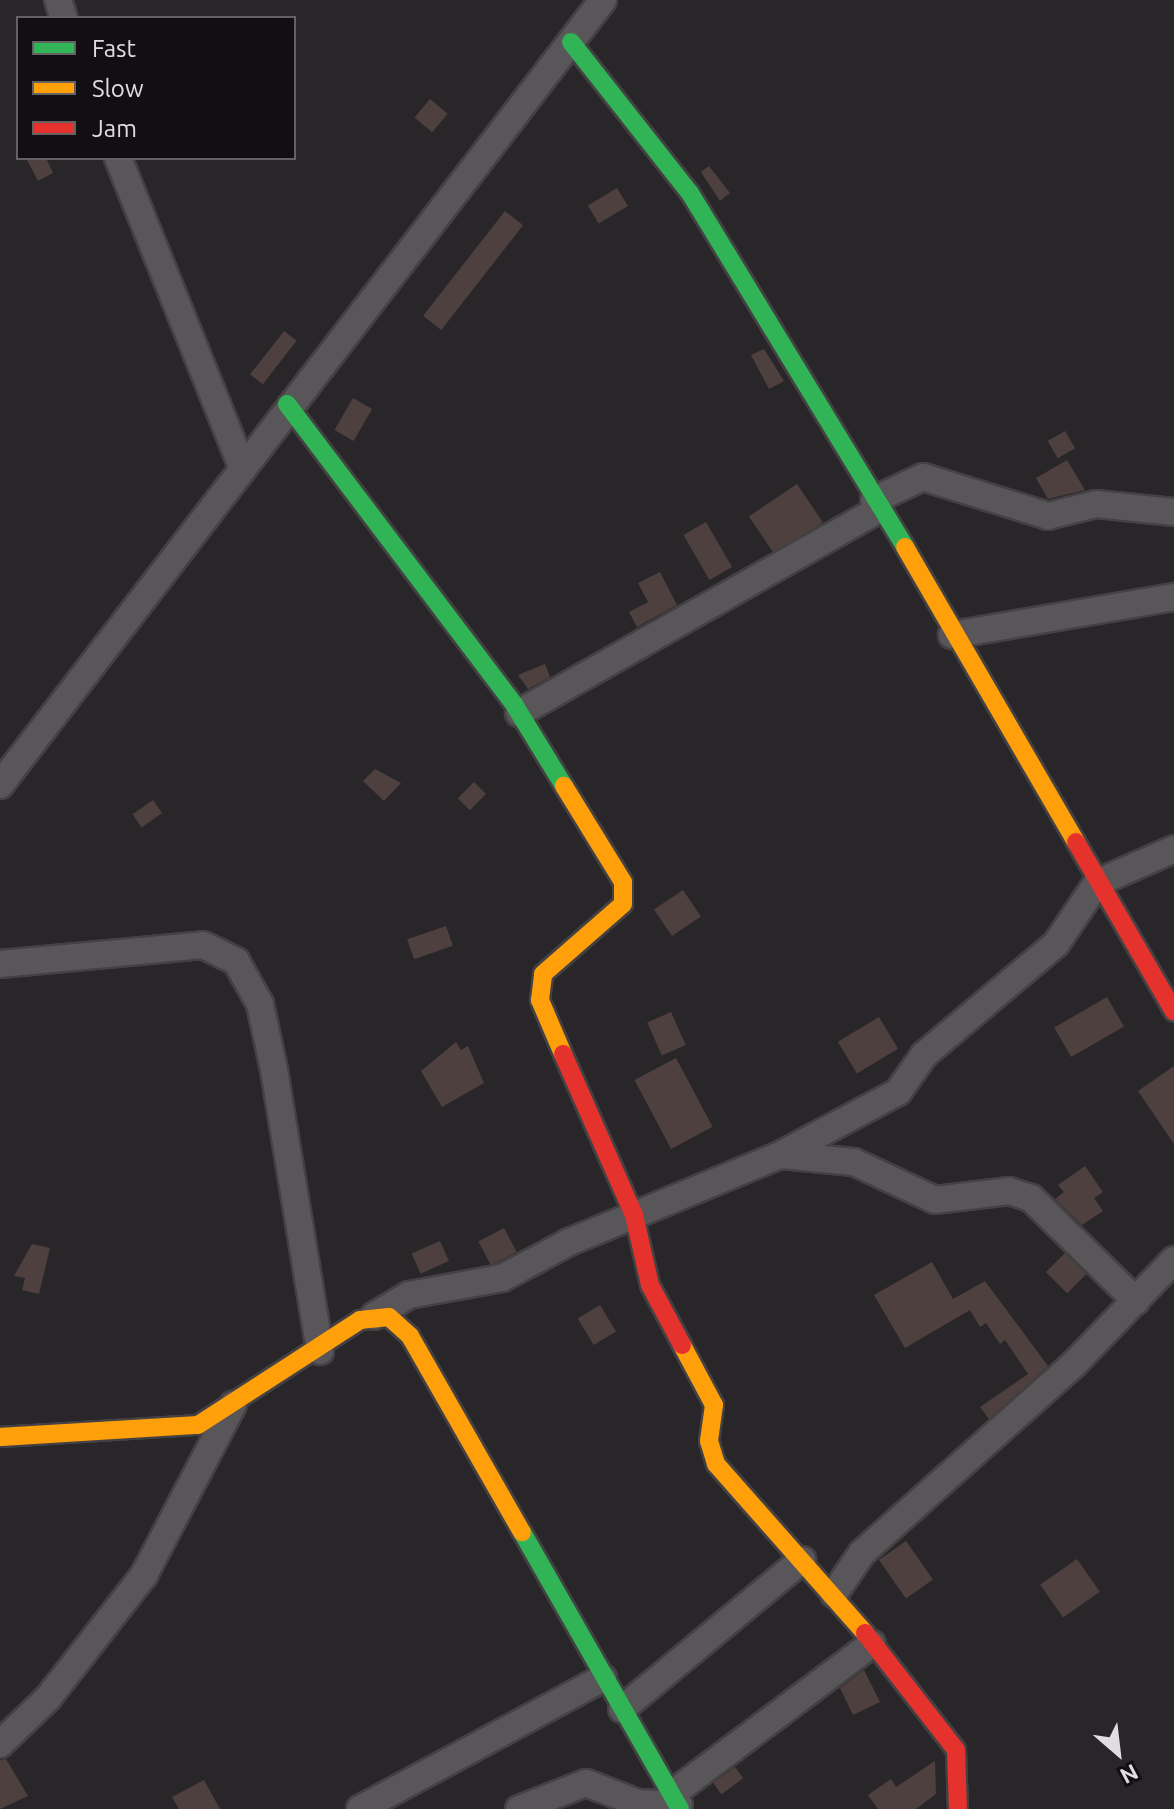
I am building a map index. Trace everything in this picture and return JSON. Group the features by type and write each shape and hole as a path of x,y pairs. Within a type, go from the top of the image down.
{"street":[{"path":"0,785 287,404 451,207 603,0"},
{"path":"571,42 690,193 877,504 1097,883 1166,976 1174,1012"},
{"path":"119,160 241,464"},
{"path":"287,404 519,713 623,882 623,904 543,974 540,1000 634,1215 650,1285 714,1405 709,1441 716,1464 834,1594 956,1750 952,1804"},
{"path":"519,713 923,477 1048,516 1096,504 1174,512"},
{"path":"952,635 1174,597"},
{"path":"0,1437 180,1429 233,1405 409,1295 488,1284 634,1215 780,1155 898,1092 924,1055 1056,944 1097,883 1174,849"},
{"path":"0,964 203,945 236,961 260,1004 274,1070 320,1351"},
{"path":"780,1155 854,1162 935,1200 1009,1191 1031,1198 1136,1301"},
{"path":"834,1594 862,1553 1136,1301 1174,1260"},
{"path":"374,1316 389,1317 410,1336 677,1803"},
{"path":"0,1744 58,1687 144,1575 233,1405"},
{"path":"622,1709 802,1560"},
{"path":"519,1809 586,1783 638,1803 677,1803 872,1644"},
{"path":"368,1808 603,1678"}],"building":[{"path":"430,99 448,114 432,132 415,117"},
{"path":"27,160 47,160 53,173 38,181"},
{"path":"709,166 730,193 720,201 701,172"},
{"path":"617,188 628,206 599,224 588,206"},
{"path":"505,211 523,225 441,330 423,316"},
{"path":"284,331 297,341 263,384 250,374"},
{"path":"764,349 784,381 769,389 751,355"},
{"path":"353,398 372,409 354,441 334,430"},
{"path":"1065,431 1075,448 1058,458 1048,441"},
{"path":"1067,460 1085,490 1048,499 1036,478"},
{"path":"797,484 823,522 775,555 749,516"},
{"path":"706,522 732,567 709,580 683,535"},
{"path":"660,572 677,605 637,627 629,612 648,602 638,583"},
{"path":"545,664 550,677 528,689 518,675"},
{"path":"375,769 401,783 384,801 363,781"},
{"path":"474,782 486,794 470,810 458,798"},
{"path":"153,800 162,813 142,827 133,814"},
{"path":"683,890 701,917 672,936 654,910"},
{"path":"446,926 453,946 414,959 407,939"},
{"path":"1107,997 1124,1026 1071,1057 1054,1028"},
{"path":"671,1012 686,1045 662,1055 647,1023"},
{"path":"879,1017 898,1049 857,1073 838,1042"},
{"path":"456,1042 461,1050 468,1046 484,1083 442,1107 421,1071"},
{"path":"676,1058 713,1127 671,1149 635,1080"},
{"path":"1174,1066 1174,1144 1138,1091"},
{"path":"1085,1166 1103,1192 1094,1198 1103,1211 1082,1225 1055,1199 1064,1192 1058,1185"},
{"path":"504,1228 517,1252 491,1265 478,1242"},
{"path":"440,1241 449,1261 421,1274 412,1254"},
{"path":"32,1244 50,1248 39,1294 22,1290 25,1278 14,1276"},
{"path":"1065,1253 1086,1274 1067,1293 1046,1272"},
{"path":"932,1262 953,1299 985,1281 1048,1366 989,1419 980,1407 1028,1374 1005,1340 1000,1344 986,1323 980,1327 970,1310 905,1348 874,1295"},
{"path":"600,1305 616,1332 594,1345 578,1318"},
{"path":"906,1541 933,1580 906,1598 879,1560"},
{"path":"1077,1559 1100,1592 1063,1618 1040,1585"},
{"path":"864,1670 880,1702 853,1715 840,1688"},
{"path":"6,1759 28,1796 0,1809 0,1760"},
{"path":"935,1761 936,1794 916,1809 878,1809 868,1795 891,1779 896,1787"},
{"path":"735,1767 743,1778 721,1794 713,1783"},
{"path":"204,1780 220,1809 179,1809 172,1797"}],"traffic: fast":[{"path":"571,42 690,193 905,547"},
{"path":"287,404 515,706 564,786"},
{"path":"522,1532 680,1809"}],"traffic: slow":[{"path":"905,547 1076,842"},
{"path":"563,1054 540,1000 543,974 623,904 623,882 564,786"},
{"path":"0,1437 198,1425 360,1320 389,1317 410,1336 522,1532"},
{"path":"682,1345 714,1405 709,1441 716,1464 865,1633"}],"traffic: jam":[{"path":"1076,842 1174,1012"},
{"path":"563,1054 634,1215 650,1285 682,1345"},
{"path":"865,1633 956,1750 958,1809"}]}
